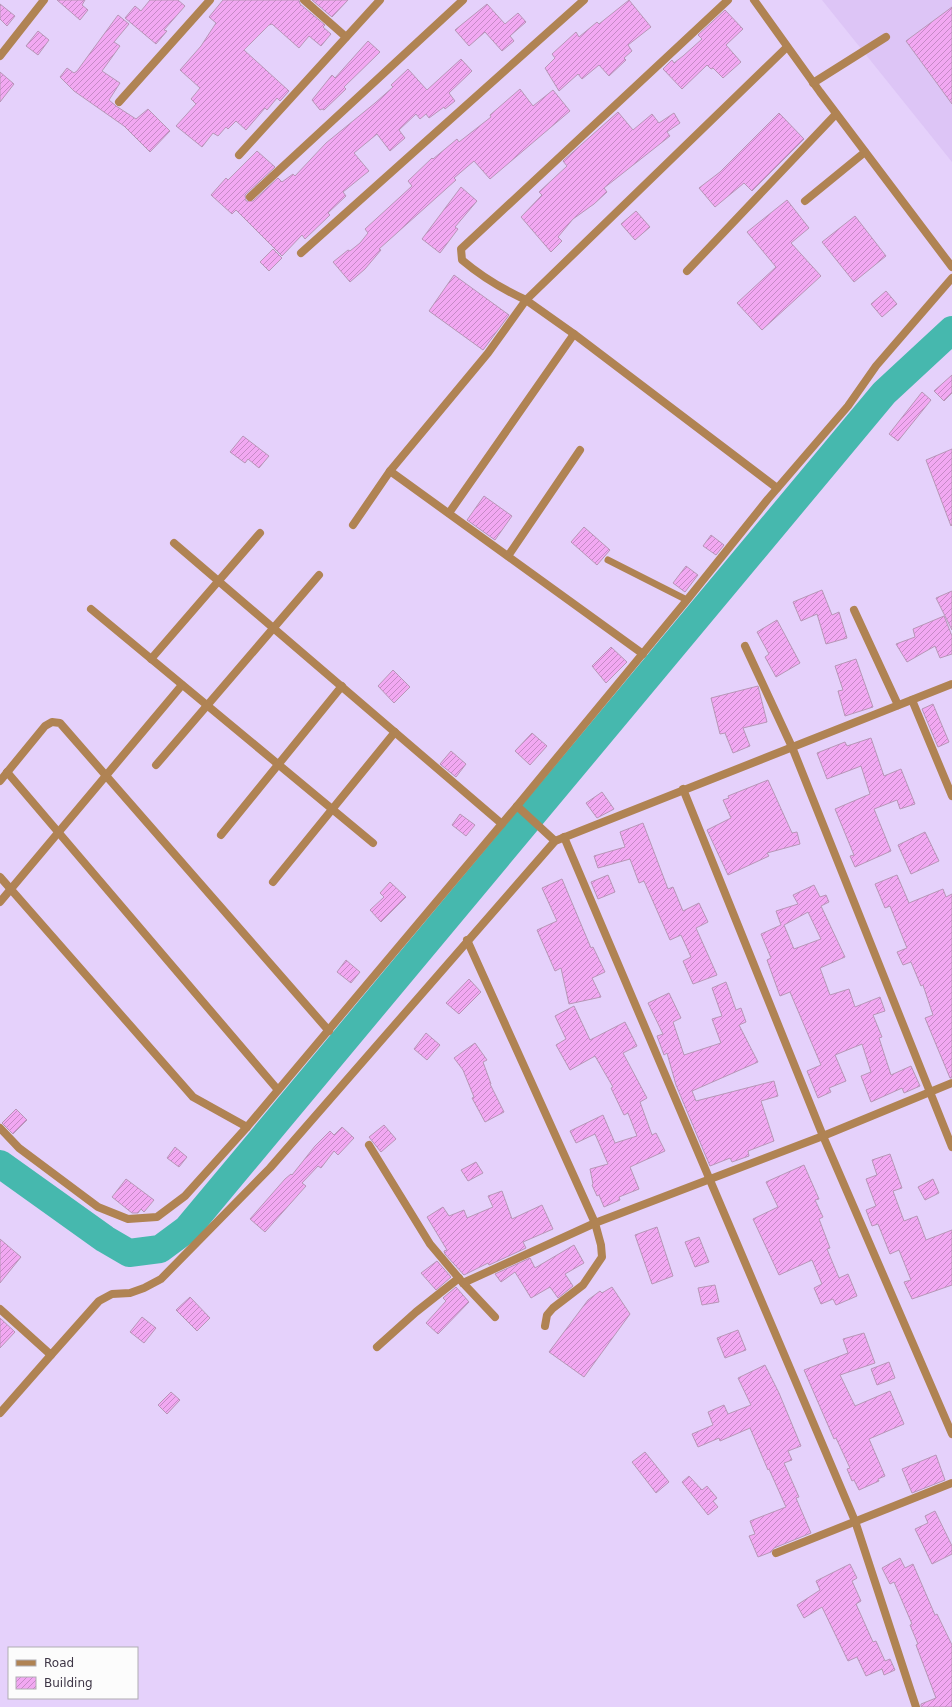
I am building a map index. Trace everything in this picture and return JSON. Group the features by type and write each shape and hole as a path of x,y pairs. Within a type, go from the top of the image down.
{"street":[{"path":"119,102 210,0"},
{"path":"304,0 346,37"},
{"path":"239,155 380,0"},
{"path":"250,197 463,0"},
{"path":"301,253 584,0"},
{"path":"728,0 461,249 462,260 483,278 526,300 574,334 777,488"},
{"path":"754,0 813,83 952,267"},
{"path":"0,56 39,1"},
{"path":"813,83 886,37"},
{"path":"353,525 390,471 488,353 526,300 787,47"},
{"path":"687,272 836,114"},
{"path":"805,202 865,152"},
{"path":"0,1128 19,1148 98,1207 128,1219 157,1217 179,1200 247,1127 502,824 521,808 777,488 848,406 876,366 952,278"},
{"path":"449,514 574,334"},
{"path":"508,556 580,450"},
{"path":"390,471 643,654"},
{"path":"151,659 260,533"},
{"path":"174,543 502,824"},
{"path":"156,765 318,575"},
{"path":"92,610 373,843"},
{"path":"854,610 898,705"},
{"path":"745,646 792,747 952,1147"},
{"path":"2,1407 51,1356 99,1301 112,1294 130,1292 144,1288 161,1279 270,1168 467,940 555,841 952,684"},
{"path":"0,902 182,685"},
{"path":"221,835 342,686"},
{"path":"912,700 952,796"},
{"path":"0,781 45,726 52,722 60,723 329,1031"},
{"path":"273,882 395,732"},
{"path":"7,772 278,1090"},
{"path":"684,789 823,1136 952,1434"},
{"path":"521,808 546,830 555,841"},
{"path":"564,837 855,1520 916,1707"},
{"path":"0,877 193,1097 247,1127"},
{"path":"467,940 595,1223 601,1245 602,1257 583,1285 553,1308 547,1315 545,1326"},
{"path":"377,1347 416,1312 461,1281 595,1223 823,1136 952,1082"},
{"path":"369,1145 430,1244 461,1281 495,1317"},
{"path":"0,1309 51,1356"},
{"path":"776,1553 855,1520 952,1483"}],"lane":[{"path":"608,560 687,600"}],"shaded area":[{"path":"822,0 952,0 952,162"}],"building":[{"path":"57,0 85,0 82,5 88,10 80,20"},
{"path":"150,0 178,0 185,6 164,30 167,31 156,44 125,18 135,6 141,11"},
{"path":"223,0 299,0 300,4 325,25 323,27 331,34 321,46 309,36 299,48 272,24 269,25 244,50 289,91 280,101 277,98 267,110 265,108 246,130 236,121 228,129 226,127 218,136 213,133 202,147 176,126 196,104 191,99 200,88 180,70 201,46 216,23 209,17"},
{"path":"312,0 348,0 332,17"},
{"path":"629,0 651,27 628,45 632,51 624,58 626,60 609,76 599,65 582,79 578,74 559,91 545,68 555,58 552,54 576,32 579,37 597,22 599,24"},
{"path":"0,4 15,16 7,26 0,19"},
{"path":"487,4 505,24 518,13 526,22 510,36 514,41 502,51 485,32 469,46 455,30"},
{"path":"952,7 952,104 906,41"},
{"path":"725,10 743,29 726,45 741,62 723,78 713,68 711,69 707,65 682,89 663,69 672,60 674,63 702,39 698,35"},
{"path":"118,15 129,24 114,42 120,46 102,71 120,83 109,100 136,119 148,109 170,131 150,152 124,126 74,91 60,77 67,68 74,73 77,71"},
{"path":"38,31 49,40 38,55 26,46"},
{"path":"368,41 380,52 344,87 346,89 324,110 320,110 312,100 332,75 335,78"},
{"path":"461,59 472,71 449,93 455,101 445,109 444,107 429,118 426,114 420,119 416,114 399,130 405,138 390,151 377,134 354,153 369,171 343,192 346,196 328,213 330,215 305,239 302,235 282,256 236,210 232,214 211,195 226,178 228,180 257,151 275,167 245,195 246,201 253,201 278,178 282,182 293,174 295,176 326,143 393,87 391,85 408,69 427,90"},
{"path":"0,72 14,84 0,102"},
{"path":"520,89 533,106 553,90 570,111 490,179 474,161 454,178 456,180 379,249 381,250 365,269 350,282 333,262 360,243 368,233 365,229 412,186 408,181 432,158 433,159 457,139 459,142 491,117 490,115"},
{"path":"618,112 633,130 652,114 659,123 674,113 680,123 667,132 670,136 604,188 607,192 594,204 573,219 558,237 562,241 551,252 521,217 542,195 539,192 567,166 563,161"},
{"path":"779,113 804,139 752,191 744,183 715,207 699,188 720,172"},
{"path":"461,187 477,201 455,227 458,229 440,253 422,239"},
{"path":"787,200 809,228 791,243 821,276 762,330 737,303 776,267 747,232"},
{"path":"636,211 650,227 635,240 621,224"},
{"path":"855,216 886,256 854,282 822,242"},
{"path":"273,249 282,258 269,271 260,262"},
{"path":"454,275 509,315 483,350 429,311"},
{"path":"886,291 897,304 882,317 871,304"},
{"path":"952,375 952,393 944,401 934,391"},
{"path":"922,392 931,400 898,441 889,434"},
{"path":"243,436 269,456 259,468 248,459 245,463 230,452"},
{"path":"952,449 952,525 951,526 926,460"},
{"path":"484,496 512,516 495,540 467,520"},
{"path":"584,527 610,550 597,565 571,542"},
{"path":"711,535 724,545 716,555 703,546"},
{"path":"686,566 698,575 685,592 673,583"},
{"path":"822,590 832,615 839,612 847,638 826,644 817,614 801,621 793,602"},
{"path":"952,591 952,630 936,598"},
{"path":"944,616 952,636 952,654 940,658 935,646 907,662 896,644 915,637 913,629"},
{"path":"777,620 800,663 776,677 765,657 769,654 757,632"},
{"path":"611,647 627,662 606,683 592,666"},
{"path":"856,659 873,707 845,716 838,691 843,690 835,666"},
{"path":"393,670 410,687 394,703 378,686"},
{"path":"758,686 767,722 743,728 750,746 733,753 725,733 720,734 711,698"},
{"path":"933,704 949,742 938,747 922,709"},
{"path":"532,733 547,746 530,765 515,751"},
{"path":"871,738 884,776 901,769 915,804 900,809 897,800 874,809 891,851 855,867 850,856 854,855 835,809 870,794 861,766 827,779 817,753 845,742 847,746"},
{"path":"451,751 466,764 456,777 440,764"},
{"path":"768,780 792,833 797,832 800,844 767,853 769,856 728,875 707,830 731,818 723,800 729,798 728,796"},
{"path":"602,792 614,809 597,818 586,803"},
{"path":"460,814 475,825 466,836 452,825"},
{"path":"643,823 668,889 673,887 683,911 699,903 708,922 696,928 717,975 693,984 683,961 691,957 681,935 670,940 644,881 639,883 630,859 598,868 594,856 625,847 620,832"},
{"path":"925,832 939,861 911,874 898,845"},
{"path":"608,875 615,892 598,899 591,882"},
{"path":"897,875 909,903 943,889 946,897 952,894 952,1078 950,1078 925,1018 933,1015 923,985 921,986 911,962 903,965 897,952 907,948 890,906 885,908 875,884"},
{"path":"562,879 591,948 593,947 605,972 592,978 601,997 569,1004 561,968 555,971 537,930 557,921 542,888"},
{"path":"390,882 406,897 381,922 370,910 384,897 380,893"},
{"path":"814,885 820,897 826,895 829,902 821,906 845,957 820,968 830,995 849,989 855,1007 880,997 885,1011 873,1015 882,1037 879,1038 891,1075 911,1066 920,1086 904,1093 902,1088 871,1102 861,1076 871,1072 862,1044 835,1055 846,1081 829,1088 831,1092 818,1098 807,1071 821,1065 790,992 780,996 767,960 771,958 761,934 781,925 776,911 798,904 793,895","holes":["808,912 821,939 794,949 784,925"]},
{"path":"346,960 360,972 351,983 337,972"},
{"path":"469,979 481,992 459,1014 446,1003"},
{"path":"726,982 736,1010 741,1008 746,1022 739,1025 758,1062 692,1091 696,1101 774,1081 778,1096 761,1101 774,1141 748,1151 749,1156 732,1162 730,1158 710,1166 676,1085 667,1053 664,1055 657,1036 663,1034 648,1003 669,993 681,1018 673,1022 684,1055 721,1043 712,1019 722,1016 712,988"},
{"path":"574,1006 590,1040 625,1022 637,1046 623,1053 647,1098 640,1102 652,1135 656,1133 665,1151 630,1167 639,1189 619,1197 620,1200 604,1207 599,1195 597,1196 592,1185 590,1169 608,1164 595,1134 576,1143 570,1131 603,1115 615,1143 637,1136 628,1113 624,1115 611,1088 613,1087 595,1056 570,1070 556,1045 566,1039 555,1016"},
{"path":"426,1033 440,1045 427,1060 414,1049"},
{"path":"475,1043 487,1060 483,1062 490,1084 504,1112 485,1122 472,1098 474,1097 463,1070 454,1058"},
{"path":"16,1109 27,1120 13,1134 2,1123"},
{"path":"384,1125 396,1139 381,1152 369,1137"},
{"path":"342,1127 354,1138 338,1155 334,1151 321,1168 318,1166 302,1183 306,1186 265,1232 250,1219 285,1179 291,1174 292,1175 315,1146 330,1131 334,1135"},
{"path":"175,1147 187,1157 179,1167 167,1158"},
{"path":"890,1154 902,1188 893,1191 904,1221 917,1216 926,1240 952,1230 952,1285 912,1299 904,1282 911,1280 899,1250 890,1254 878,1224 872,1226 866,1210 876,1206 866,1179 877,1175 872,1160"},
{"path":"476,1162 483,1173 468,1181 461,1170"},
{"path":"804,1165 819,1199 815,1200 823,1217 819,1219 830,1248 827,1249 839,1278 848,1274 857,1296 836,1305 833,1299 821,1304 814,1288 822,1284 812,1260 779,1275 753,1219 778,1207 766,1182"},
{"path":"126,1179 154,1200 144,1212 141,1209 138,1213 132,1213 112,1197"},
{"path":"933,1179 939,1193 925,1200 918,1187"},
{"path":"502,1191 512,1219 542,1205 553,1229 523,1242 526,1248 489,1265 488,1263 464,1275 445,1254 444,1251 447,1250 427,1217 443,1207 449,1216 464,1210 467,1218 493,1207 488,1196"},
{"path":"657,1227 673,1276 652,1284 635,1235"},
{"path":"699,1237 709,1262 695,1267 685,1242"},
{"path":"0,1239 21,1257 0,1283"},
{"path":"574,1245 584,1263 565,1274 573,1286 558,1298 550,1287 531,1298 515,1272 501,1282 495,1274 530,1258 535,1268"},
{"path":"437,1261 451,1277 436,1290 421,1273"},
{"path":"715,1285 719,1302 702,1305 698,1288"},
{"path":"456,1287 469,1302 438,1334 426,1323 446,1301 443,1298"},
{"path":"612,1287 630,1314 584,1377 549,1352 588,1300 600,1291 602,1293"},
{"path":"190,1297 210,1318 197,1331 176,1310"},
{"path":"142,1317 156,1328 144,1343 130,1332"},
{"path":"0,1318 15,1332 0,1348"},
{"path":"738,1330 746,1350 725,1358 717,1338"},
{"path":"864,1333 875,1363 840,1375 855,1406 890,1391 904,1424 869,1439 885,1476 878,1479 879,1481 859,1490 854,1480 852,1481 847,1469 850,1468 836,1438 834,1439 804,1370 848,1353 843,1339"},
{"path":"889,1362 895,1378 877,1385 871,1369"},
{"path":"765,1365 779,1393 801,1446 788,1451 792,1460 784,1463 799,1497 796,1498 811,1533 774,1548 771,1552 758,1557 749,1536 755,1534 750,1521 786,1507 750,1428 720,1441 719,1438 698,1447 692,1434 713,1425 708,1412 724,1405 728,1414 751,1405 738,1378"},
{"path":"171,1392 180,1400 167,1414 158,1405"},
{"path":"645,1452 669,1482 656,1493 632,1462"},
{"path":"936,1455 945,1480 912,1493 902,1469"},
{"path":"689,1476 702,1490 707,1486 717,1498 713,1501 718,1507 708,1515 682,1482"},
{"path":"935,1511 952,1546 952,1554 932,1564 915,1529 928,1523 925,1516"},
{"path":"900,1558 905,1568 913,1564 935,1615 937,1614 952,1645 952,1707 921,1707 921,1704 936,1698 916,1645 918,1644 910,1625 912,1624 894,1582 890,1584 882,1568"},
{"path":"850,1564 857,1578 852,1581 861,1601 856,1604 873,1642 876,1641 885,1661 890,1659 895,1670 884,1675 882,1669 866,1676 857,1657 848,1661 822,1607 804,1618 797,1605 820,1590 816,1581"}],"waterway":[{"path":"0,1164 105,1239 129,1253 160,1249 187,1229 884,393 952,330"}]}
